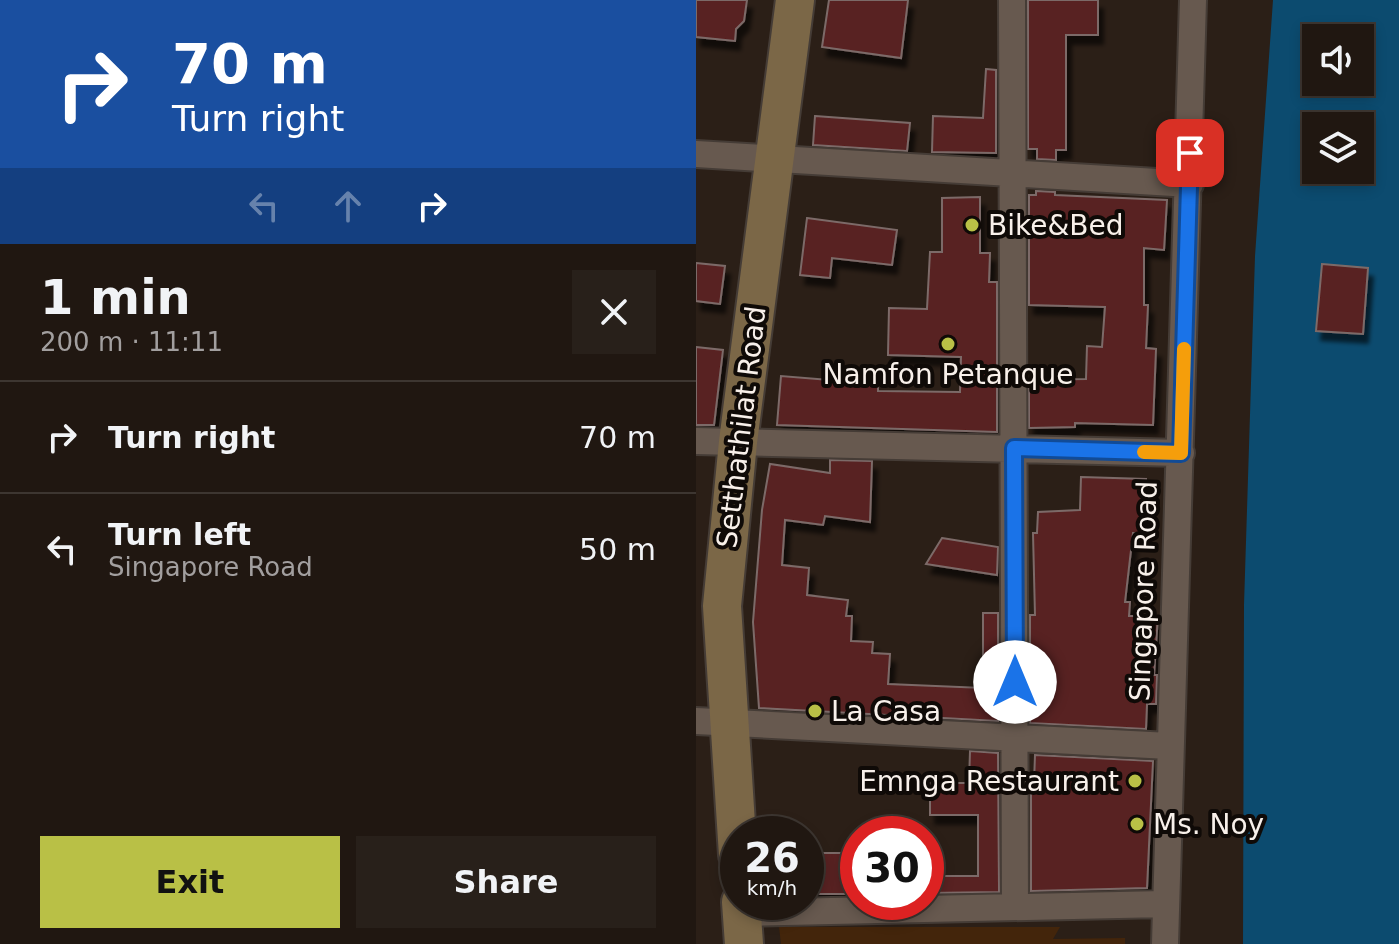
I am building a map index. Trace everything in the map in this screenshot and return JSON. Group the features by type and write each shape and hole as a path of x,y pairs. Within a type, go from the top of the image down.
{"street":[{"name":"Setthathilat Road","path":"730,816 712,721 738,442 795,0"},
{"path":"1012,0 1015,906"},
{"name":"Singapore Road","path":"1165,944 1169,746 1190,184 1193,0"},
{"path":"696,154 1190,184"},
{"path":"696,441 1181,453"},
{"path":"712,721 1015,740 1169,746"},
{"path":"824,916 1015,906 1164,904"}],"shaded area":[{"path":"779,927 1060,927 1053,939 1125,938 1125,944 781,944"}],"water":[{"path":"1273,0 1399,0 1399,944 1243,944 1244,605 1255,256"}],"building":[{"path":"696,0 747,0 744,21 736,29 735,41 696,37"},
{"path":"829,0 908,0 901,58 822,47"},
{"path":"1028,0 1098,0 1098,35 1066,35 1066,150 1056,150 1056,160 1037,159 1037,149 1028,149"},
{"path":"986,69 996,70 996,153 932,152 933,116 983,118"},
{"path":"815,116 910,123 907,151 813,145"},
{"path":"1036,191 1055,192 1055,195 1167,200 1164,250 1144,248 1144,305 1148,305 1146,348 1156,349 1153,425 1075,423 1075,427 1029,428 1029,380 1086,379 1087,346 1102,347 1105,307 1029,305 1029,195 1036,195"},
{"path":"980,197 980,253 990,253 989,282 997,282 997,432 777,425 781,376 878,384 878,391 960,392 961,357 888,355 889,308 927,309 930,252 942,252 942,198"},
{"path":"807,218 897,230 892,265 832,258 830,278 800,275"},
{"path":"696,263 725,266 720,304 696,301"},
{"path":"1322,264 1368,268 1363,334 1316,331"},
{"path":"696,347 723,350 714,425 696,425"},
{"path":"830,460 872,461 870,522 825,516 823,525 785,520 782,565 809,568 807,595 848,600 846,616 852,616 851,641 873,642 872,653 890,654 888,684 983,688 983,613 998,613 998,721 759,708 753,622 762,510 770,464 830,473"},
{"path":"1081,477 1146,479 1144,533 1133,533 1125,602 1130,602 1129,616 1158,616 1154,675 1157,675 1156,704 1147,704 1146,729 1030,723 1030,615 1035,615 1033,533 1037,533 1038,512 1080,510"},
{"path":"942,538 998,547 997,575 926,564"},
{"path":"970,751 998,753 999,892 944,893 944,876 978,876 978,815 930,815 930,783 969,783"},
{"path":"1035,755 1153,761 1147,888 1031,891 1031,783 1034,783"},
{"path":"824,853 840,853 840,894 824,894"}],"slow traffic":[{"path":"1144,452 1181,453 1184,349"}],"place":[{"name":"Bike&Bed","path":"972,225"},
{"name":"Namfon Petanque","path":"948,344"},
{"name":"La Casa","path":"815,711"},
{"name":"Emnga Restaurant","path":"1135,781"},
{"name":"Ms. Noy","path":"1137,824"}],"route":[{"path":"1015,682 1014,448 1181,453 1190,153"}]}
